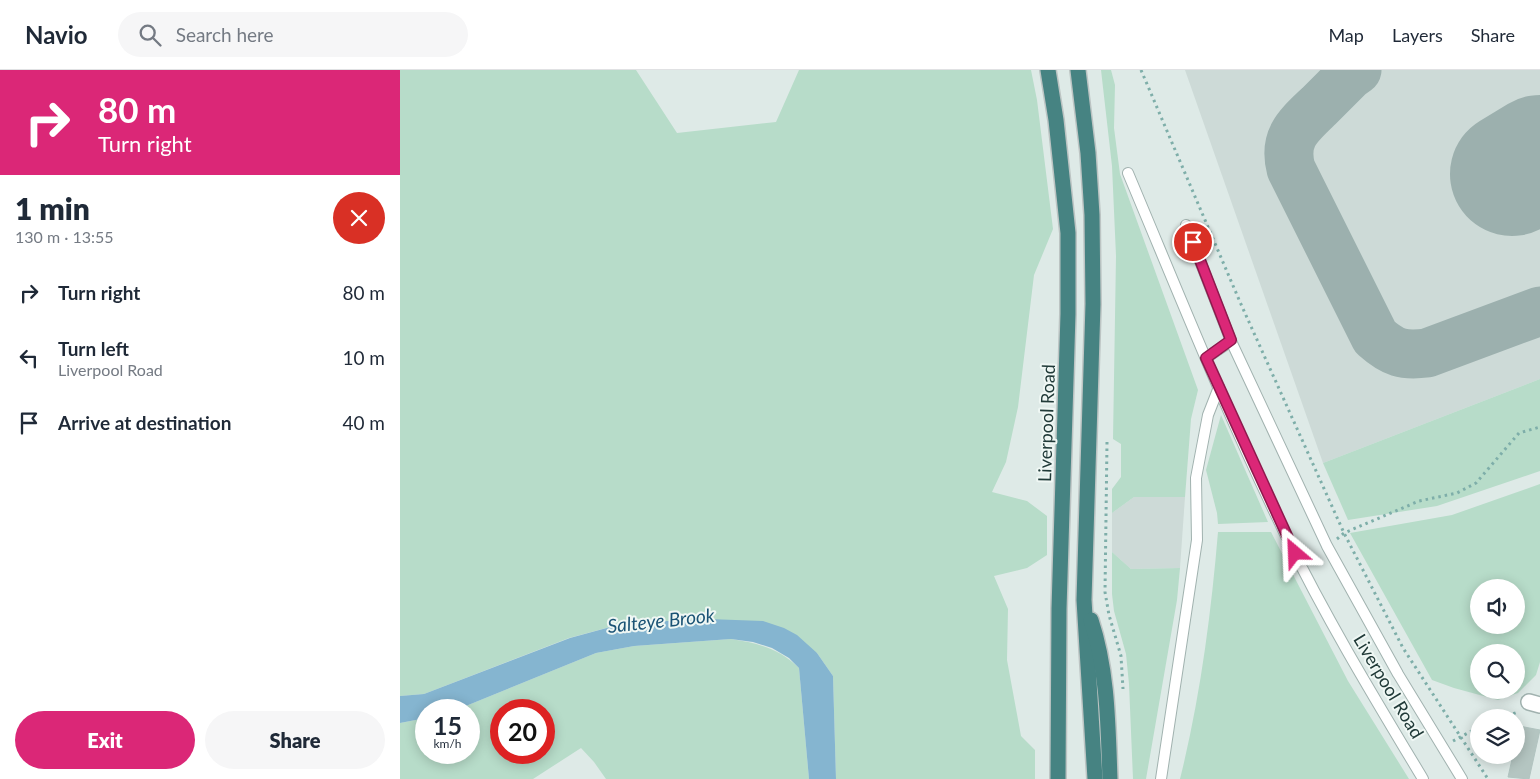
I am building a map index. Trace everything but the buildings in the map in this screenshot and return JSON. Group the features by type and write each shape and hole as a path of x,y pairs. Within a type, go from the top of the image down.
{"highway":[{"name":"Liverpool Road","path":"1048,70 1056,120 1068,232 1068,314 1059,609 1058,779"},
{"path":"1078,70 1088,153 1092,215 1093,304 1084,600 1095,778"},
{"path":"1084,600 1098,641 1108,709 1110,779"}],"lane":[{"name":"Liverpool Road","path":"1128,173 1206,358 1286,535 1350,658 1423,779"},
{"name":"Liverpool Road","path":"1186,225 1231,340 1328,546 1398,674 1462,779"},
{"path":"1206,358 1231,340"},
{"path":"1161,779 1197,540 1196,478 1208,415 1219,387"}],"path":[{"path":"1141,70 1240,302 1344,533 1403,648 1488,779"},
{"path":"1328,546 1344,533 1419,501 1457,493 1476,483 1519,433 1540,426"},
{"path":"1107,437 1105,592 1109,615 1121,656 1124,692"},
{"path":"1443,748 1470,731"}],"shaded area":[{"path":"1185,70 1540,70 1540,379 1323,463"},
{"path":"1134,497 1185,497 1180,568 1131,569 1112,552 1112,513"}],"green space":[{"path":"400,70 636,70 677,133 776,122 799,70 1031,70 1037,100 1053,229 1034,275 1018,407 1006,462 992,492 1027,501 1047,516 1047,555 1027,568 994,576 1008,609 1007,660 1021,736 1035,750 1035,779 836,779 833,676 817,653 708,619 625,623 569,638 424,694 400,696"},
{"path":"1101,70 1111,70 1115,85 1114,128 1120,174 1198,390 1191,419 1185,497 1134,497 1112,513 1112,489 1121,477 1121,444 1113,439 1116,256 1112,166"},
{"path":"1540,379 1540,471 1437,506 1348,520 1323,463"},
{"path":"1221,415 1268,522 1218,524 1206,470"},
{"path":"1540,484 1540,662 1536,675 1525,686 1525,644 1470,644 1470,692 1432,680 1350,533 1452,515"},
{"path":"1218,532 1271,532 1348,681 1409,779 1180,779 1204,657"},
{"path":"1112,552 1131,569 1180,568 1177,600 1146,779 1133,779 1129,684 1126,654 1114,611"},
{"path":"731,639 768,648 784,656 799,668 809,779 606,779 581,748 533,779 400,779 400,723 415,720 415,764 480,764 480,700 596,653 634,646"}],"water":[{"path":"708,619 763,621 784,628 797,635 817,653 833,676 836,779 809,779 799,668 789,658 772,648 753,642 731,639 634,646 596,653 480,700 415,699 415,720 400,723 400,696 424,694 570,638 625,623"}],"taxiway":[{"path":"1357,70 1294,133 1289,149 1289,158 1291,169 1375,337 1387,347 1399,352 1411,354 1427,353 1540,311"}],"runway":[{"path":"1512,174 1540,157"}],"route":[{"path":"1193,242 1231,340 1206,358 1295,553"}],"water label":[{"name":"Salteye Brook","path":"661,620"}]}
